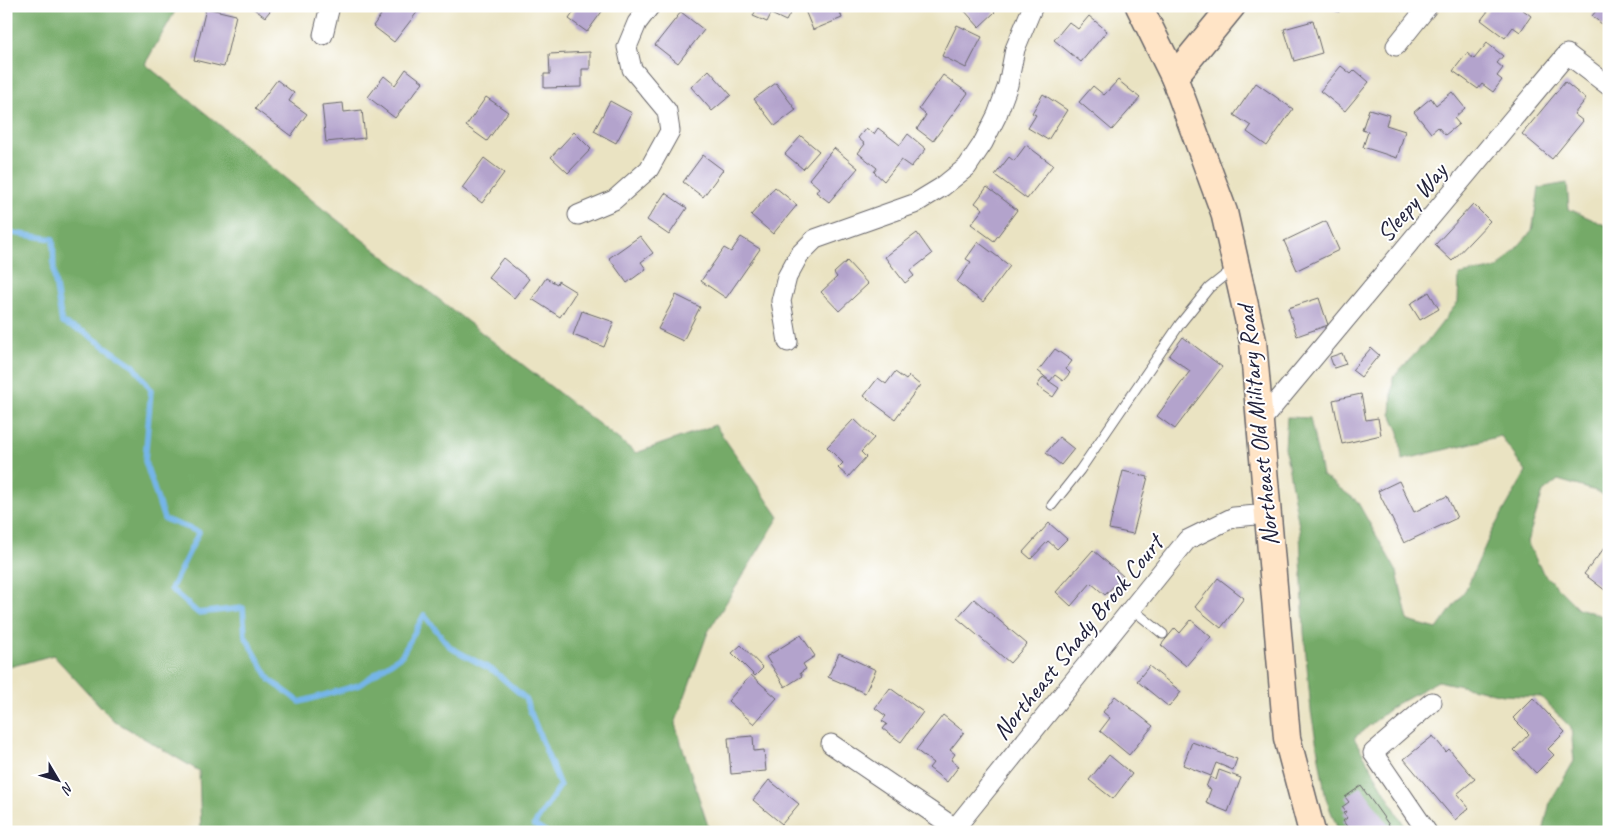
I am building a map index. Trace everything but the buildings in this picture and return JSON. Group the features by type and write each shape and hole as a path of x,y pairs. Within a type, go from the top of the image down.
{"street":[{"path":"323,35 330,6"},
{"path":"578,215 614,200 649,169 670,131 667,111 632,69 627,47 637,23 650,6"},
{"path":"788,342 780,301 787,277 800,254 815,239 914,204 942,187 967,167 998,115 1008,86 1015,49 1033,6"},
{"name":"Northeast Old Military Road","path":"1139,6 1174,76 1224,212 1253,341 1287,738 1312,832"},
{"path":"1174,76 1232,6"},
{"path":"1396,46 1428,6"},
{"name":"Sleepy Way","path":"1260,422 1567,54 1609,86"},
{"name":"Northeast Shady Brook Court","path":"954,830 1187,540 1234,517 1268,514"},
{"path":"1427,832 1373,753 1432,702"},
{"path":"831,744 954,830"}],"lane":[{"path":"1052,505 1080,470 1180,324 1208,288 1236,266"},
{"path":"1132,608 1163,634"}],"green space":[{"path":"6,6 178,6 145,64 318,205 636,453 715,425 779,517 708,632 675,724 710,832 201,832 199,771 113,720 53,655 6,668"},
{"path":"1567,183 1569,209 1609,227 1609,499 1596,491 1558,480 1543,492 1527,542 1543,573 1578,608 1609,618 1609,832 1543,832 1550,802 1574,761 1571,728 1541,697 1503,695 1438,681 1396,704 1354,738 1408,832 1339,832 1326,799 1311,711 1304,632 1300,532 1285,448 1287,417 1310,418 1322,475 1357,501 1397,572 1408,621 1437,629 1466,589 1491,533 1526,472 1501,436 1402,460 1399,432 1391,414 1393,377 1431,337 1458,302 1459,275 1498,268 1532,231 1539,188"}],"waterway":[{"path":"6,232 53,239 54,275 62,323 84,332 134,366 151,390 145,461 164,519 199,532 171,589 198,613 243,608 245,636 270,680 300,702 359,685 402,655 424,615 451,648 494,671 525,698 560,786 534,825 545,832"}]}
